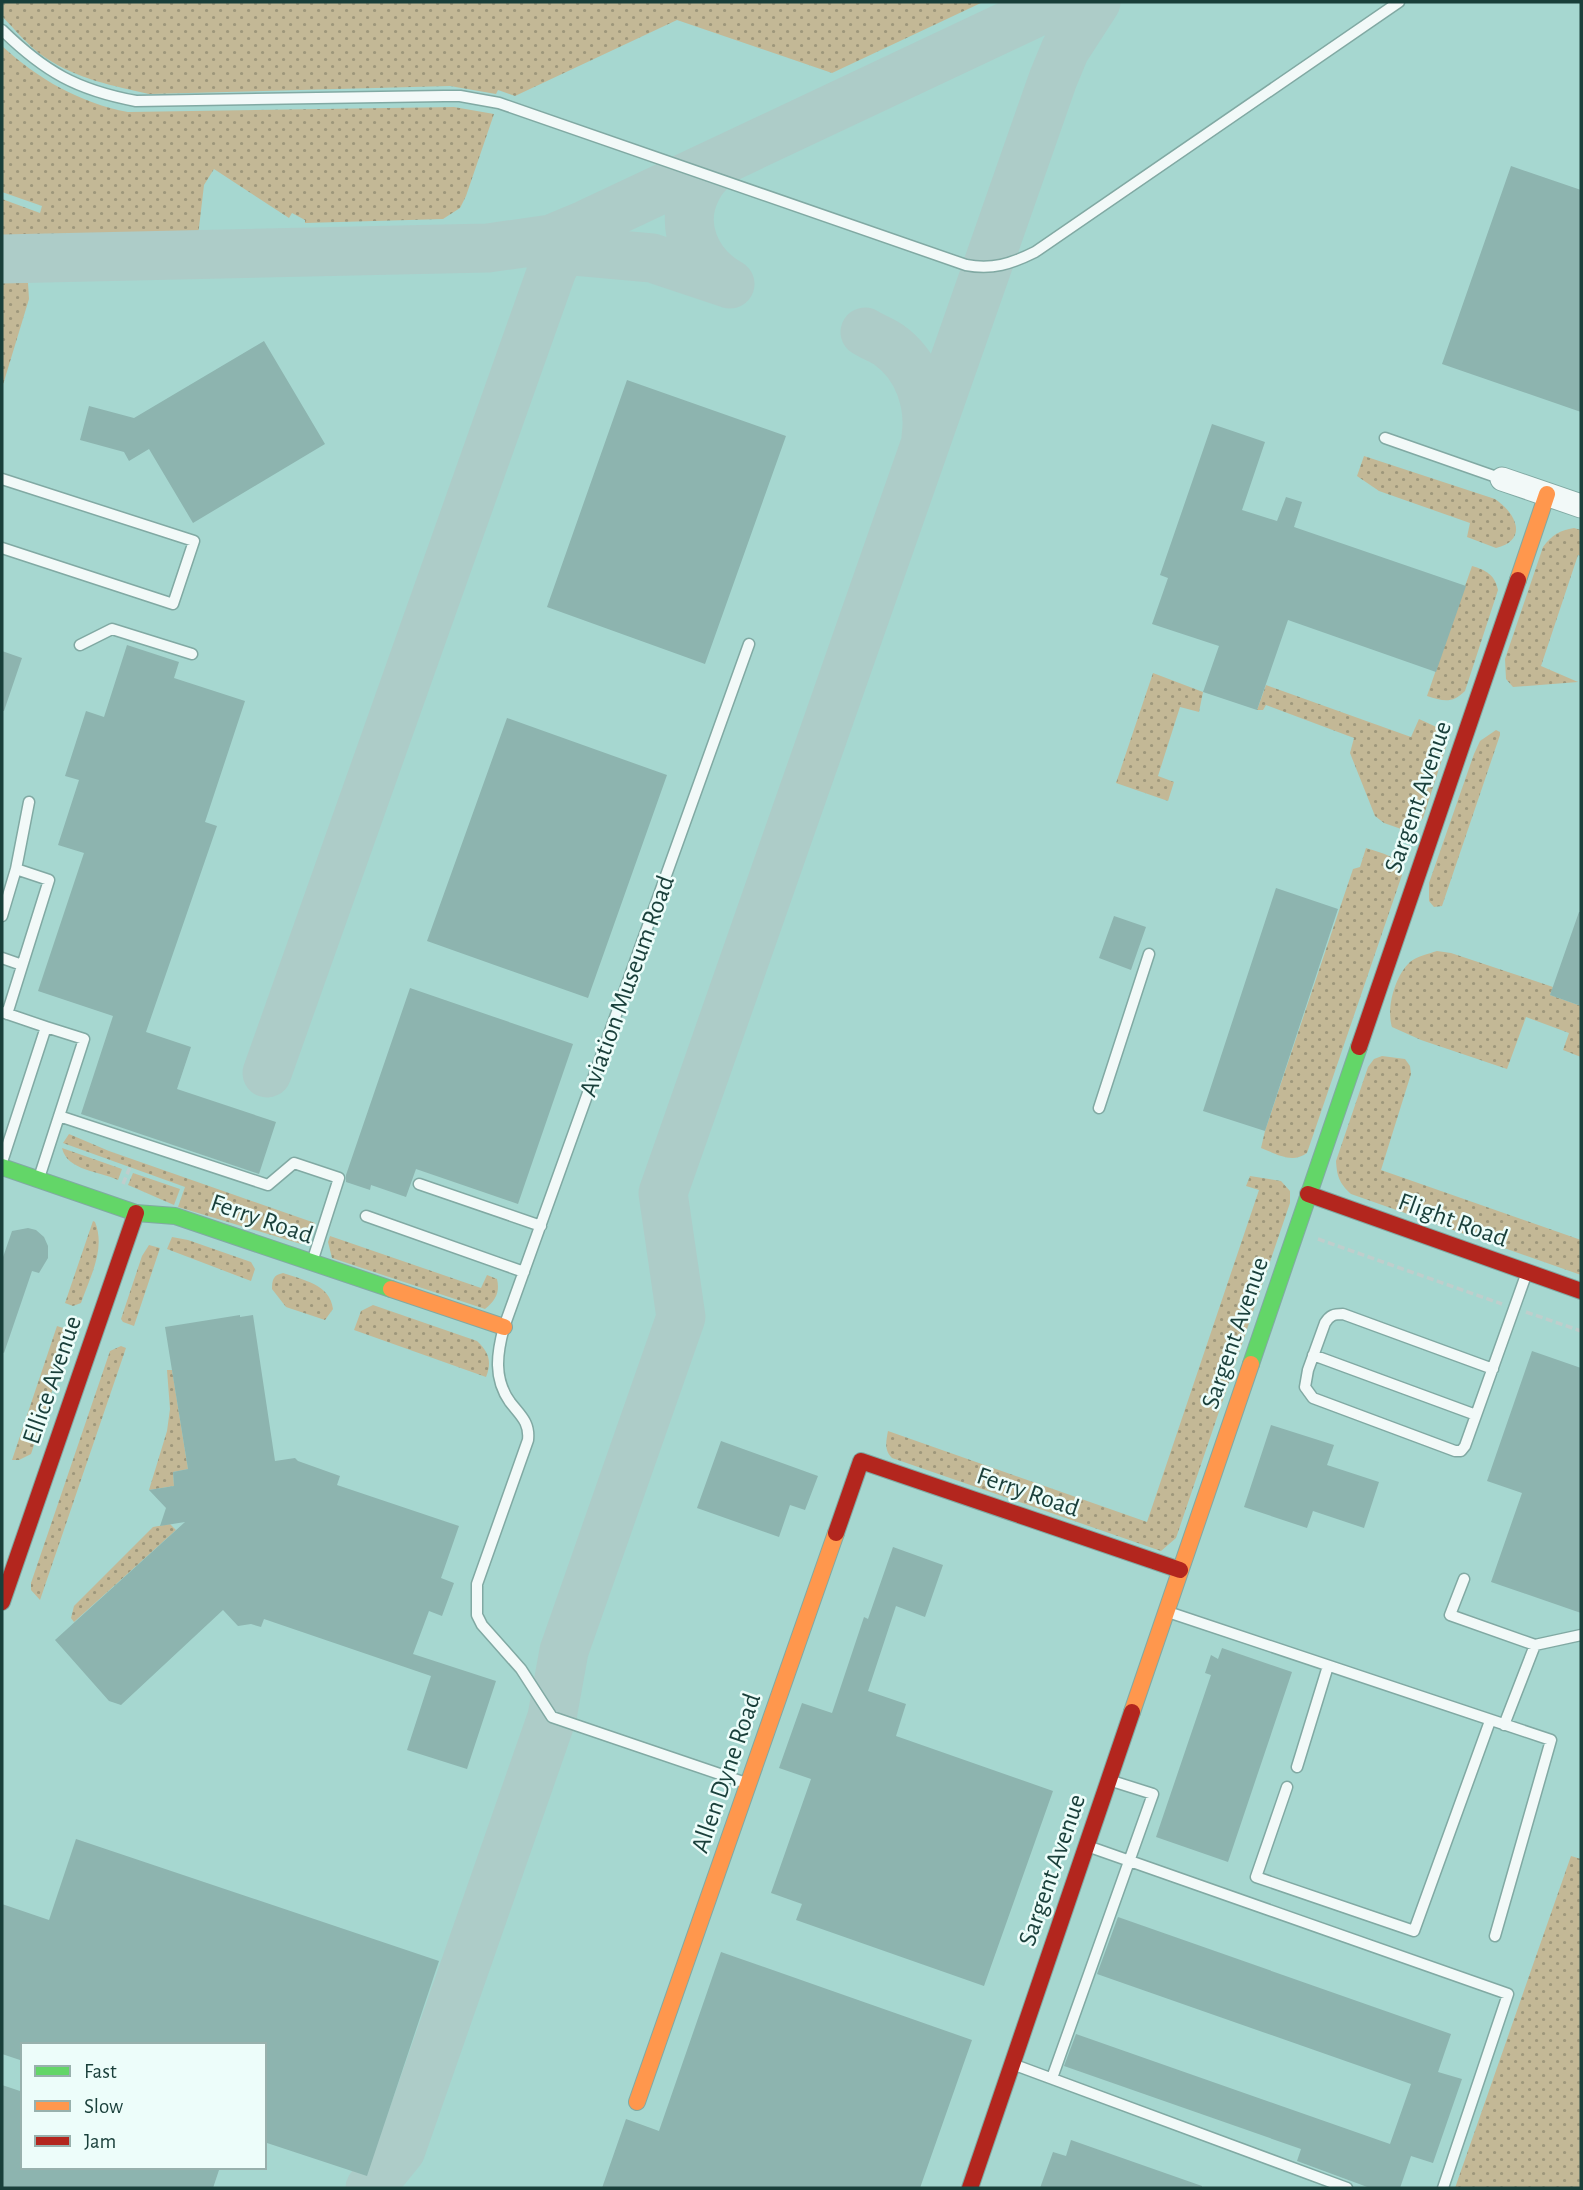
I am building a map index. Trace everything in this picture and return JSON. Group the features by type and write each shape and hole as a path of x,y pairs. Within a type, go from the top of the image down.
{"street":[{"path":"1502,479 1581,506"},
{"name":"Sargent Avenue","path":"970,2188 1547,494"},
{"name":"Ferry Road","path":"2,1167 136,1213 176,1216 504,1327"},
{"name":"Flight Road","path":"1308,1194 1581,1292"},
{"name":"Ellice Avenue","path":"2,1602 136,1213"},
{"name":"Ferry Road","path":"861,1461 1180,1570"},
{"name":"Allen Dyne Road","path":"637,2102 861,1461"}],"lane":[{"path":"2,30 36,62 57,76 96,92 136,101 460,96 499,103 966,265 982,268 999,267 1035,251 1399,2"},
{"path":"1385,438 1502,479"},
{"path":"2,479 194,541 173,604 2,548"},
{"path":"80,645 112,629 192,653"},
{"name":"Aviation Museum Road","path":"748,1784 552,1717 522,1670 482,1625 477,1615 477,1584 528,1440 529,1429 510,1402 500,1380 497,1354 504,1327 749,644"},
{"path":"2,916 16,869 29,802"},
{"path":"16,869 49,880 4,1013 85,1039 38,1180"},
{"path":"1099,1108 1149,954"},
{"path":"2,958 22,965"},
{"path":"2,1162 46,1027"},
{"path":"59,1116 268,1185 294,1163 339,1178 312,1262"},
{"path":"419,1184 541,1226"},
{"path":"366,1216 524,1272"},
{"path":"1493,1369 1343,1314 1335,1314 1329,1317 1305,1380 1306,1388 1313,1398 1461,1451 1465,1446 1493,1369 1527,1272"},
{"path":"1313,1355 1476,1415"},
{"path":"1464,1579 1450,1615 1535,1645 1581,1635"},
{"path":"1166,1611 1550,1740 1495,1936"},
{"path":"1504,1726 1535,1645"},
{"path":"1297,1767 1328,1666"},
{"path":"1287,1787 1256,1877 1414,1931 1490,1721"},
{"path":"1052,2078 1153,1794 1108,1780"},
{"path":"1086,1845 1508,1994 1443,2188"},
{"path":"1013,2064 1347,2188"}],"path":[{"path":"1316,1238 1581,1331"}],"shaded area":[{"path":"2,2 983,2 832,73 677,20 515,96 498,90 496,94 450,86 149,94 83,77 46,58 28,44 2,16"},
{"path":"2,46 30,69 60,88 93,103 128,112 454,107 494,114 466,196 460,208 443,219 305,223 305,220 292,213 289,218 214,169 204,185 198,236 2,241 2,199 40,213 42,206 2,192"},
{"path":"2,283 28,283 29,299 2,388"},
{"path":"1364,456 1495,499 1509,511 1513,519 1516,533 1513,539 1496,548 1467,537 1470,523 1379,491 1357,476"},
{"path":"1574,528 1581,530 1581,556 1578,555 1541,666 1578,682 1513,687 1506,679 1505,659 1543,547 1557,534"},
{"path":"1472,566 1489,574 1495,580 1498,590 1465,691 1456,698 1447,700 1427,696"},
{"path":"1153,673 1203,692 1199,712 1180,707 1158,776 1174,782 1168,801 1116,783"},
{"path":"1266,685 1411,737 1419,719 1443,730 1447,739 1446,747 1423,818 1417,825 1404,830 1384,823 1375,816 1350,753 1354,738 1266,705 1263,710 1257,710"},
{"path":"1496,730 1500,735 1442,906 1434,907 1429,901 1429,883 1474,754 1480,741"},
{"path":"1366,848 1395,859 1402,875 1307,1153 1296,1158 1284,1157 1261,1148 1265,1131 1353,869 1360,867"},
{"path":"1437,951 1451,953 1553,987 1550,995 1581,1006 1581,1057 1563,1050 1569,1033 1526,1017 1507,1069 1421,1040 1392,1027 1391,1002 1400,975 1413,960"},
{"path":"1382,1056 1405,1059 1411,1074 1381,1170 1581,1240 1581,1275 1351,1194 1347,1190 1339,1179 1336,1161 1368,1067 1374,1059"},
{"path":"69,1134 109,1151 315,1223 309,1236 301,1244 178,1207 185,1187 63,1143"},
{"path":"62,1148 122,1169 118,1180 77,1166 65,1156"},
{"path":"133,1173 180,1189 174,1205 128,1185"},
{"path":"1250,1176 1281,1181 1290,1191 1290,1203 1176,1538 1161,1551 889,1455 886,1446 888,1431 1147,1522 1259,1190 1246,1186"},
{"path":"93,1221 99,1242 96,1263 81,1303 73,1306 65,1303"},
{"path":"330,1236 481,1288 487,1275 497,1279 496,1296 485,1309 332,1258 328,1242"},
{"path":"172,1237 251,1262 255,1269 251,1281 167,1249"},
{"path":"149,1245 160,1248 134,1326 121,1319 142,1256"},
{"path":"283,1273 314,1284 327,1294 333,1309 325,1320 286,1307 272,1289 274,1278"},
{"path":"373,1305 477,1341 488,1358 486,1377 354,1330 361,1311"},
{"path":"57,1326 69,1330 71,1334 31,1454 19,1460 12,1460"},
{"path":"121,1346 126,1348 40,1600 31,1590 31,1583 110,1351"},
{"path":"167,1370 172,1370 188,1469 173,1472 174,1486 149,1490 167,1431 170,1409"},
{"path":"170,1524 176,1530 74,1622 71,1618 74,1606 153,1527"},
{"path":"1571,1856 1581,1859 1581,2188 1455,2188"}],"building":[{"path":"1511,166 1581,190 1581,412 1442,364"},
{"path":"264,341 325,444 193,523 149,449 129,461 124,452 80,440 89,406 134,418"},
{"path":"627,380 786,436 705,664 547,607"},
{"path":"1212,424 1265,442 1242,510 1277,521 1286,497 1302,502 1294,527 1466,586 1436,672 1288,620 1257,710 1203,692 1219,646 1152,624 1168,578 1160,575"},
{"path":"127,645 179,662 174,678 245,701 205,822 217,826 146,1032 191,1047 177,1089 276,1122 259,1174 81,1114 113,1016 38,991 84,853 58,845 79,780 65,776 86,711 104,717"},
{"path":"2,651 22,658 4,711 2,711"},
{"path":"507,718 667,775 588,998 427,941"},
{"path":"1276,888 1338,909 1265,1131 1203,1111"},
{"path":"1581,912 1581,1006 1550,995"},
{"path":"1114,916 1146,927 1131,970 1099,958"},
{"path":"410,988 573,1044 518,1204 416,1169 406,1197 371,1185 370,1190 346,1182 346,1175"},
{"path":"28,1228 36,1230 44,1237 48,1246 48,1258 39,1273 32,1271 4,1353 2,1260 12,1231"},
{"path":"253,1315 275,1461 295,1458 340,1476 337,1485 459,1526 441,1578 454,1583 442,1616 429,1611 413,1654 496,1681 467,1769 407,1750 431,1676 264,1619 261,1627 251,1624 238,1626 223,1610 121,1705 109,1701 55,1640 185,1522 160,1526 166,1508 149,1490 174,1486 173,1472 188,1469 165,1327"},
{"path":"1532,1351 1581,1368 1581,1613 1491,1582 1522,1493 1487,1481"},
{"path":"1271,1425 1334,1445 1327,1465 1379,1482 1364,1528 1313,1511 1307,1528 1244,1507"},
{"path":"721,1441 818,1476 805,1510 790,1505 779,1537 697,1508"},
{"path":"893,1547 943,1565 925,1617 896,1606 868,1691 906,1704 896,1736 1053,1791 984,1986 796,1920 802,1904 771,1893 811,1779 779,1768 802,1703 832,1713 864,1617 868,1619"},
{"path":"1222,1648 1292,1672 1228,1862 1156,1837 1211,1675 1205,1673 1211,1655 1218,1659"},
{"path":"76,1839 439,1961 367,2176 266,2143 266,2043 21,2043 21,2060 2,2054 2,1904 49,1920"},
{"path":"1118,1917 1451,2034 1438,2072 1462,2079 1433,2163 1411,2156 1400,2188 1370,2188 1297,2161 1301,2149 1064,2066 1076,2034 1390,2144 1411,2084 1097,1974"},
{"path":"721,1952 972,2040 920,2188 602,2188 626,2119 659,2131"},
{"path":"2,2085 21,2091 21,2169 219,2169 213,2188 2,2188"},
{"path":"1071,2140 1202,2188 1040,2188 1053,2152 1066,2156"}],"taxiway":[{"path":"267,1073 552,270 563,249 587,224 1058,2"},
{"path":"370,2188 401,2150 552,1717 564,1651 681,1317 663,1193 1053,79 1065,50 1096,2"},
{"path":"718,163 697,189 689,216 690,230 694,243 708,266 730,284"},
{"path":"2,259 488,248 551,239 587,224"},
{"path":"541,248 652,258 730,284"},
{"path":"865,332 899,353 914,374 924,398 926,437"}],"traffic: fast":[{"path":"1251,1364 1359,1047"},
{"path":"2,1167 136,1213 175,1216 391,1289"}],"traffic: slow":[{"path":"1518,580 1547,494"},
{"path":"391,1289 504,1327"},
{"path":"1132,1712 1251,1364"},
{"path":"637,2102 836,1533"}],"traffic: jam":[{"path":"1359,1047 1518,580"},
{"path":"1308,1194 1581,1291"},
{"path":"2,1602 136,1213"},
{"path":"836,1533 861,1461 1180,1570"},
{"path":"970,2188 1132,1712"}]}
